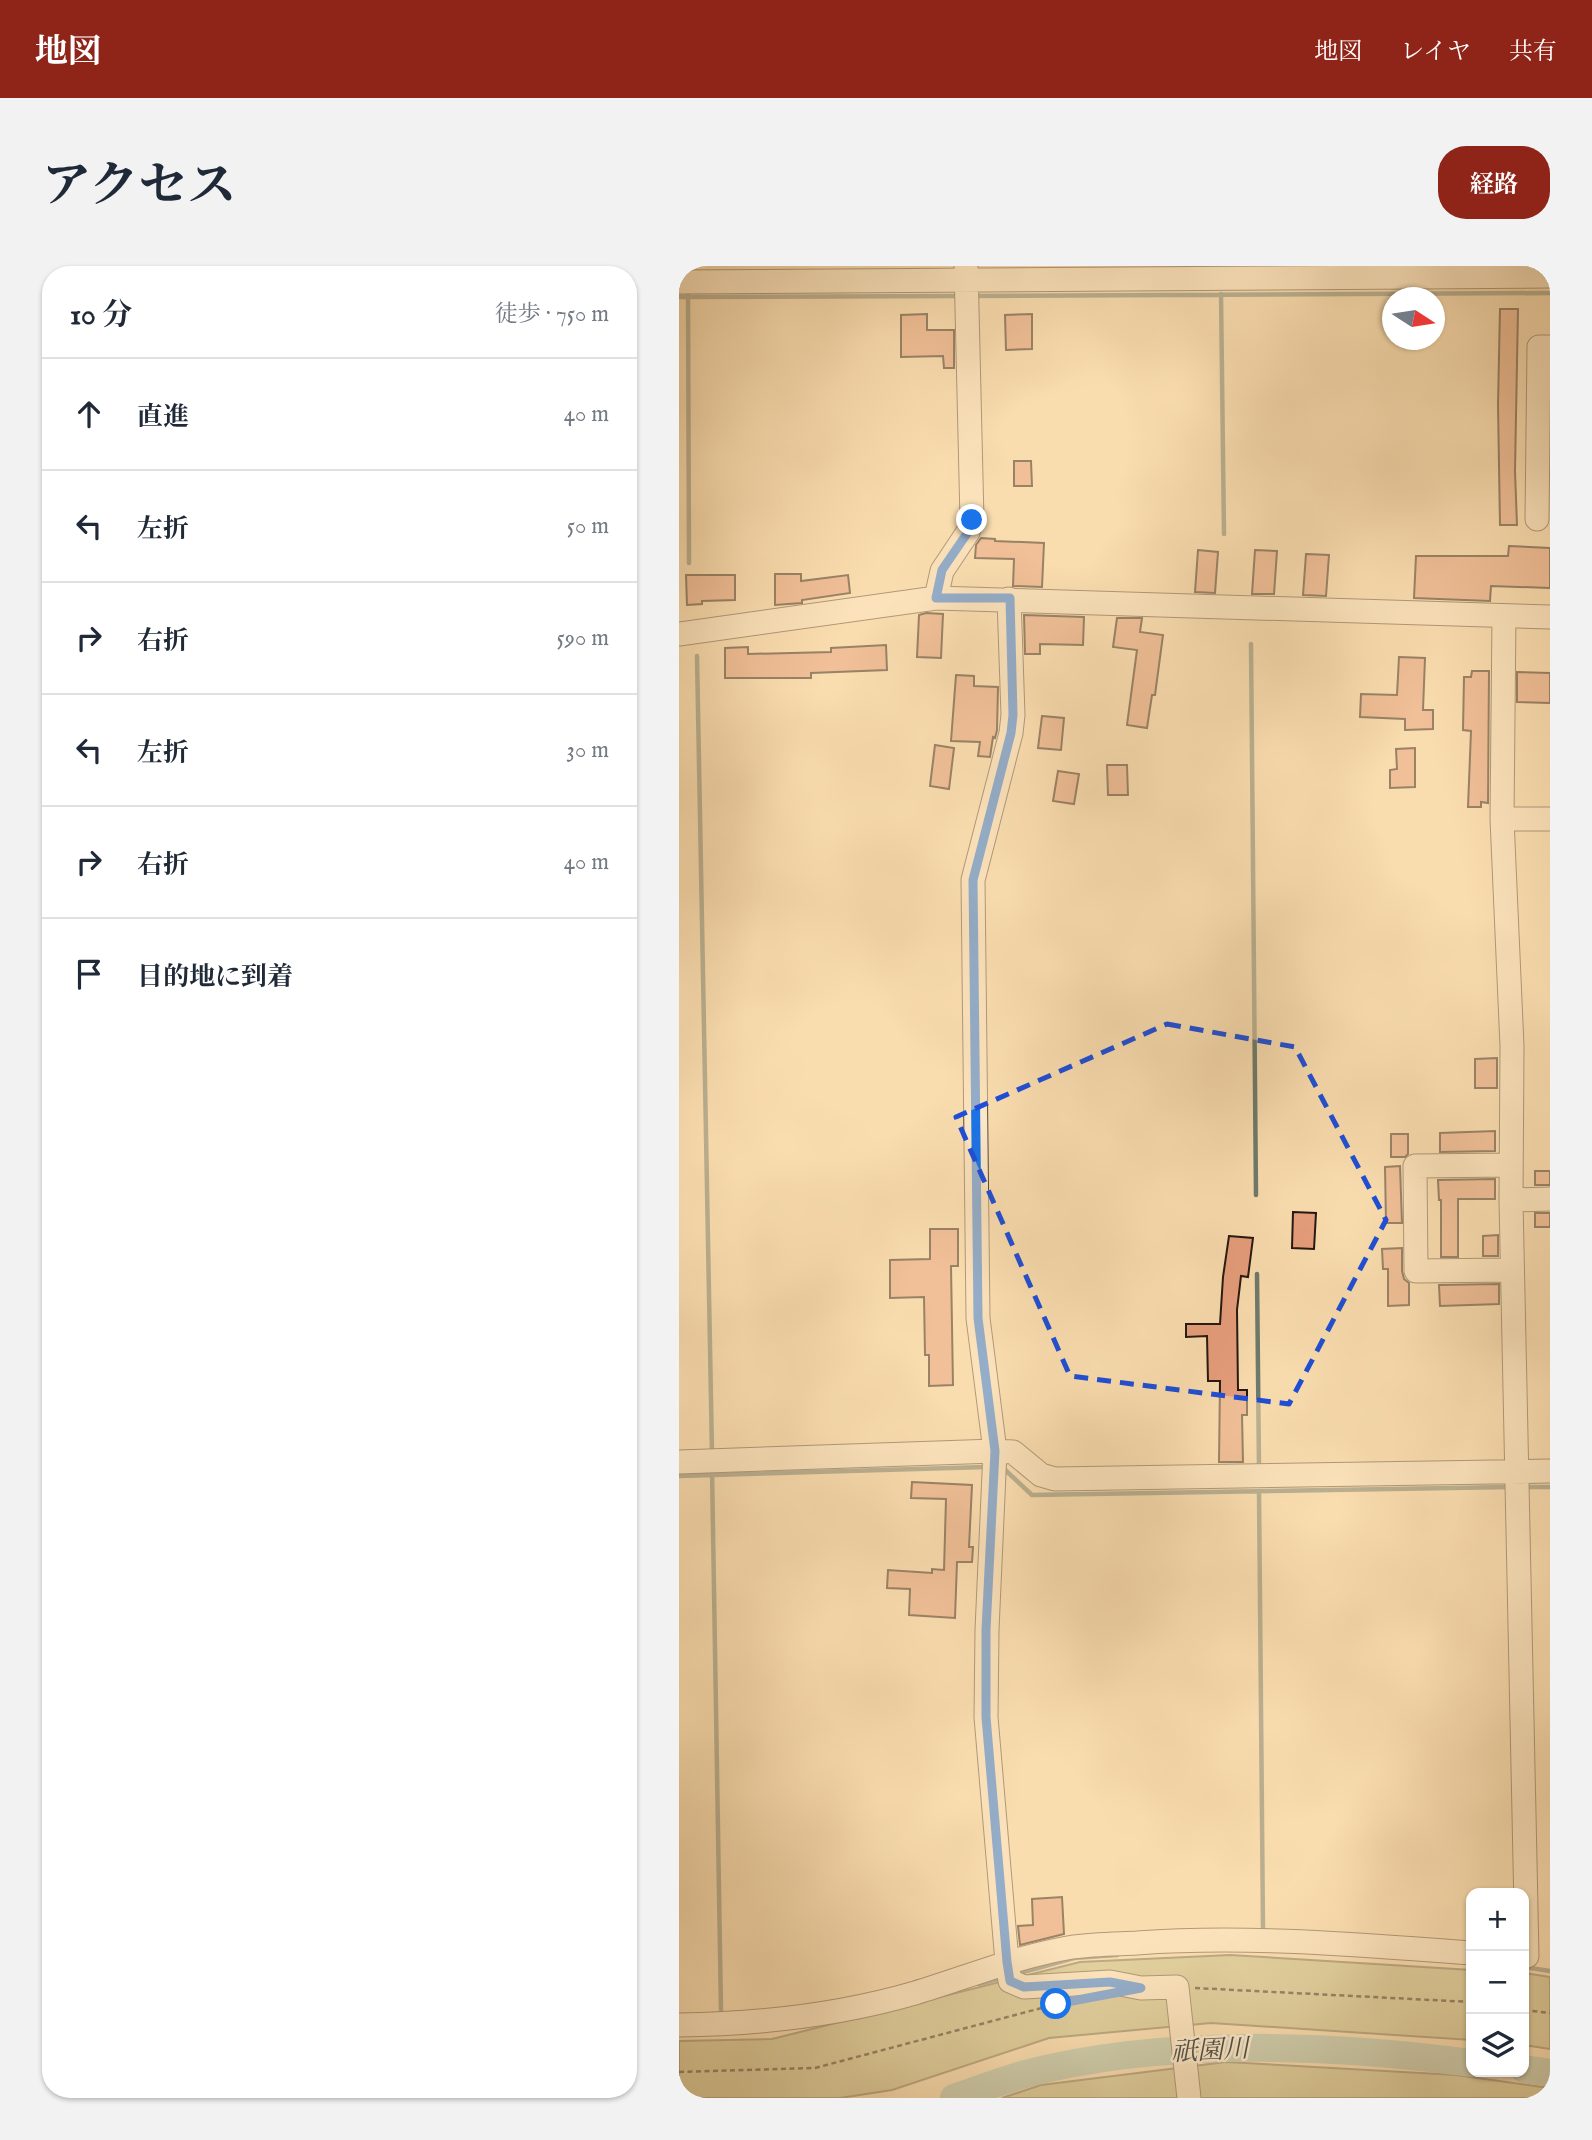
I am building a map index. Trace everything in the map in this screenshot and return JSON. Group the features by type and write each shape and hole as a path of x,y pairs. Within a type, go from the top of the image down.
{"street":[{"path":"685,282 966,283 1473,272 1550,276"},
{"path":"936,598 942,570 968,532 972,520 966,283"},
{"path":"1537,519 1539,347 1550,347"},
{"path":"679,634 936,598 1010,598 1122,605 1550,617"},
{"path":"1010,598 1012,724 973,880 979,1328 995,1451 986,1630 986,1717 1009,1971 1024,1987 1110,1982 1141,1988 1177,1987 1189,2098"},
{"path":"1504,616 1502,819 1512,1046 1511,1200 1516,1472 1534,1957"},
{"path":"1502,819 1550,819"},
{"path":"1511,1165 1415,1166 1415,1205 1416,1271 1512,1270"},
{"path":"1511,1200 1550,1199"},
{"path":"679,1462 995,1451 1013,1452 1041,1475 1055,1479 1550,1471"},
{"path":"679,2025 727,2024 822,2013 1009,1971 1075,1947 1173,1940 1276,1940 1466,1952"}],"path":[{"path":"1177,1987 1466,2002"},
{"path":"679,2072 815,2067 1056,2004"},
{"path":"1529,2011 1550,2013"}],"highlighted area":[{"path":"1167,1024 1295,1047 1386,1220 1289,1404 1070,1376 956,1117"}],"shaded area":[{"path":"1230,1955 1466,1970 1466,2040 1211,2023 1049,2038 892,2090 840,2098 679,2098 679,2041 772,2039 1080,1962"},
{"path":"1529,1974 1550,1977 1550,2049 1529,2046"},
{"path":"1226,2062 1456,2075 1550,2088 1550,2098 1002,2098 1041,2085"}],"building":[{"path":"1500,309 1518,309 1515,471 1517,525 1500,525"},
{"path":"927,314 927,330 954,330 954,368 944,368 943,356 901,357 901,315"},
{"path":"1032,314 1032,349 1006,350 1005,315"},
{"path":"1014,461 1031,461 1032,486 1014,486"},
{"path":"981,538 1044,543 1042,587 1013,586 1014,559 975,558 976,545"},
{"path":"1509,546 1550,548 1550,588 1491,586 1490,601 1414,598 1416,556 1508,556"},
{"path":"1198,550 1218,552 1215,593 1195,592"},
{"path":"1255,550 1277,551 1274,594 1252,594"},
{"path":"1306,554 1329,555 1326,596 1303,595"},
{"path":"775,574 801,574 801,581 848,575 850,593 802,600 802,603 775,605"},
{"path":"686,575 735,575 735,600 702,601 702,604 687,605"},
{"path":"943,614 941,658 917,657 919,615"},
{"path":"1024,615 1084,617 1083,645 1040,644 1040,654 1025,654"},
{"path":"1117,618 1142,618 1140,632 1163,635 1155,695 1152,695 1147,728 1127,725 1137,650 1113,647"},
{"path":"886,645 887,670 811,673 811,678 725,678 725,648 748,647 748,654 831,652 831,648"},
{"path":"1399,657 1425,658 1423,710 1433,710 1433,729 1405,730 1405,719 1360,717 1361,694 1397,695"},
{"path":"1472,671 1489,671 1488,803 1481,802 1481,807 1468,807 1471,731 1463,730 1464,677 1471,677"},
{"path":"1517,672 1550,673 1550,703 1517,702"},
{"path":"956,675 974,676 974,686 998,687 997,730 995,738 993,737 990,757 978,756 980,742 951,741"},
{"path":"1042,716 1064,718 1061,750 1038,748"},
{"path":"935,745 954,748 949,789 930,786"},
{"path":"1415,748 1415,787 1390,788 1390,770 1397,769 1396,749"},
{"path":"1107,765 1127,765 1128,795 1108,795"},
{"path":"1058,771 1079,774 1074,804 1053,801"},
{"path":"1497,1058 1497,1088 1475,1088 1475,1059"},
{"path":"1495,1131 1495,1151 1440,1152 1440,1133"},
{"path":"1391,1134 1408,1134 1408,1154 1405,1157 1391,1157"},
{"path":"1400,1166 1402,1223 1386,1223 1385,1167"},
{"path":"1535,1171 1550,1171 1550,1185 1535,1185"},
{"path":"1495,1179 1495,1199 1458,1199 1458,1257 1441,1257 1441,1200 1438,1180"},
{"path":"1293,1212 1316,1213 1314,1249 1292,1248"},
{"path":"1535,1213 1550,1213 1550,1227 1535,1227"},
{"path":"930,1229 958,1229 958,1266 951,1266 953,1385 929,1386 929,1355 925,1355 924,1297 890,1298 890,1260 930,1259"},
{"path":"1498,1235 1498,1256 1483,1256 1483,1236"},
{"path":"1229,1236 1253,1238 1248,1277 1241,1276 1237,1310 1238,1390 1247,1390 1247,1415 1242,1415 1243,1462 1219,1462 1220,1381 1208,1381 1207,1336 1186,1337 1186,1324 1220,1324"},
{"path":"1402,1248 1402,1271 1404,1279 1409,1283 1409,1305 1388,1306 1388,1269 1383,1269 1382,1249"},
{"path":"1499,1284 1499,1304 1440,1306 1439,1285"},
{"path":"912,1482 972,1485 969,1547 973,1547 972,1562 957,1562 955,1618 909,1615 910,1589 887,1588 888,1570 932,1573 932,1569 944,1570 946,1499 911,1498"},
{"path":"1062,1897 1064,1934 1020,1945 1018,1926 1033,1925 1032,1899"}],"waterway":[{"path":"688,288 689,563"},
{"path":"973,296 1550,293"},
{"path":"1221,294 1224,534"},
{"path":"679,297 961,296"},
{"path":"1251,644 1256,1195"},
{"path":"697,656 712,1453"},
{"path":"1257,1274 1259,1468"},
{"path":"679,1476 986,1467"},
{"path":"1002,1467 1032,1495 1511,1487"},
{"path":"712,1469 721,2011"},
{"path":"1523,1487 1550,1487"},
{"path":"1259,1491 1263,1928"},
{"path":"1016,1974 1074,1958 1117,1955"},
{"path":"1529,1968 1550,1971"},
{"path":"979,1984 1001,1978"},
{"name":"祇園川","path":"954,2098 1025,2074 1078,2062 1189,2050 1304,2049 1466,2062"},
{"name":"祇園川","path":"1529,2070 1550,2073"}],"route":[{"path":"972,520 968,532 942,570 936,598 1010,598 1013,715 1011,733 1003,755 973,880 978,1318 995,1451 986,1630 986,1717 1007,1962 1010,1981 1024,1987 1110,1982 1141,1988 1056,2004"}]}
